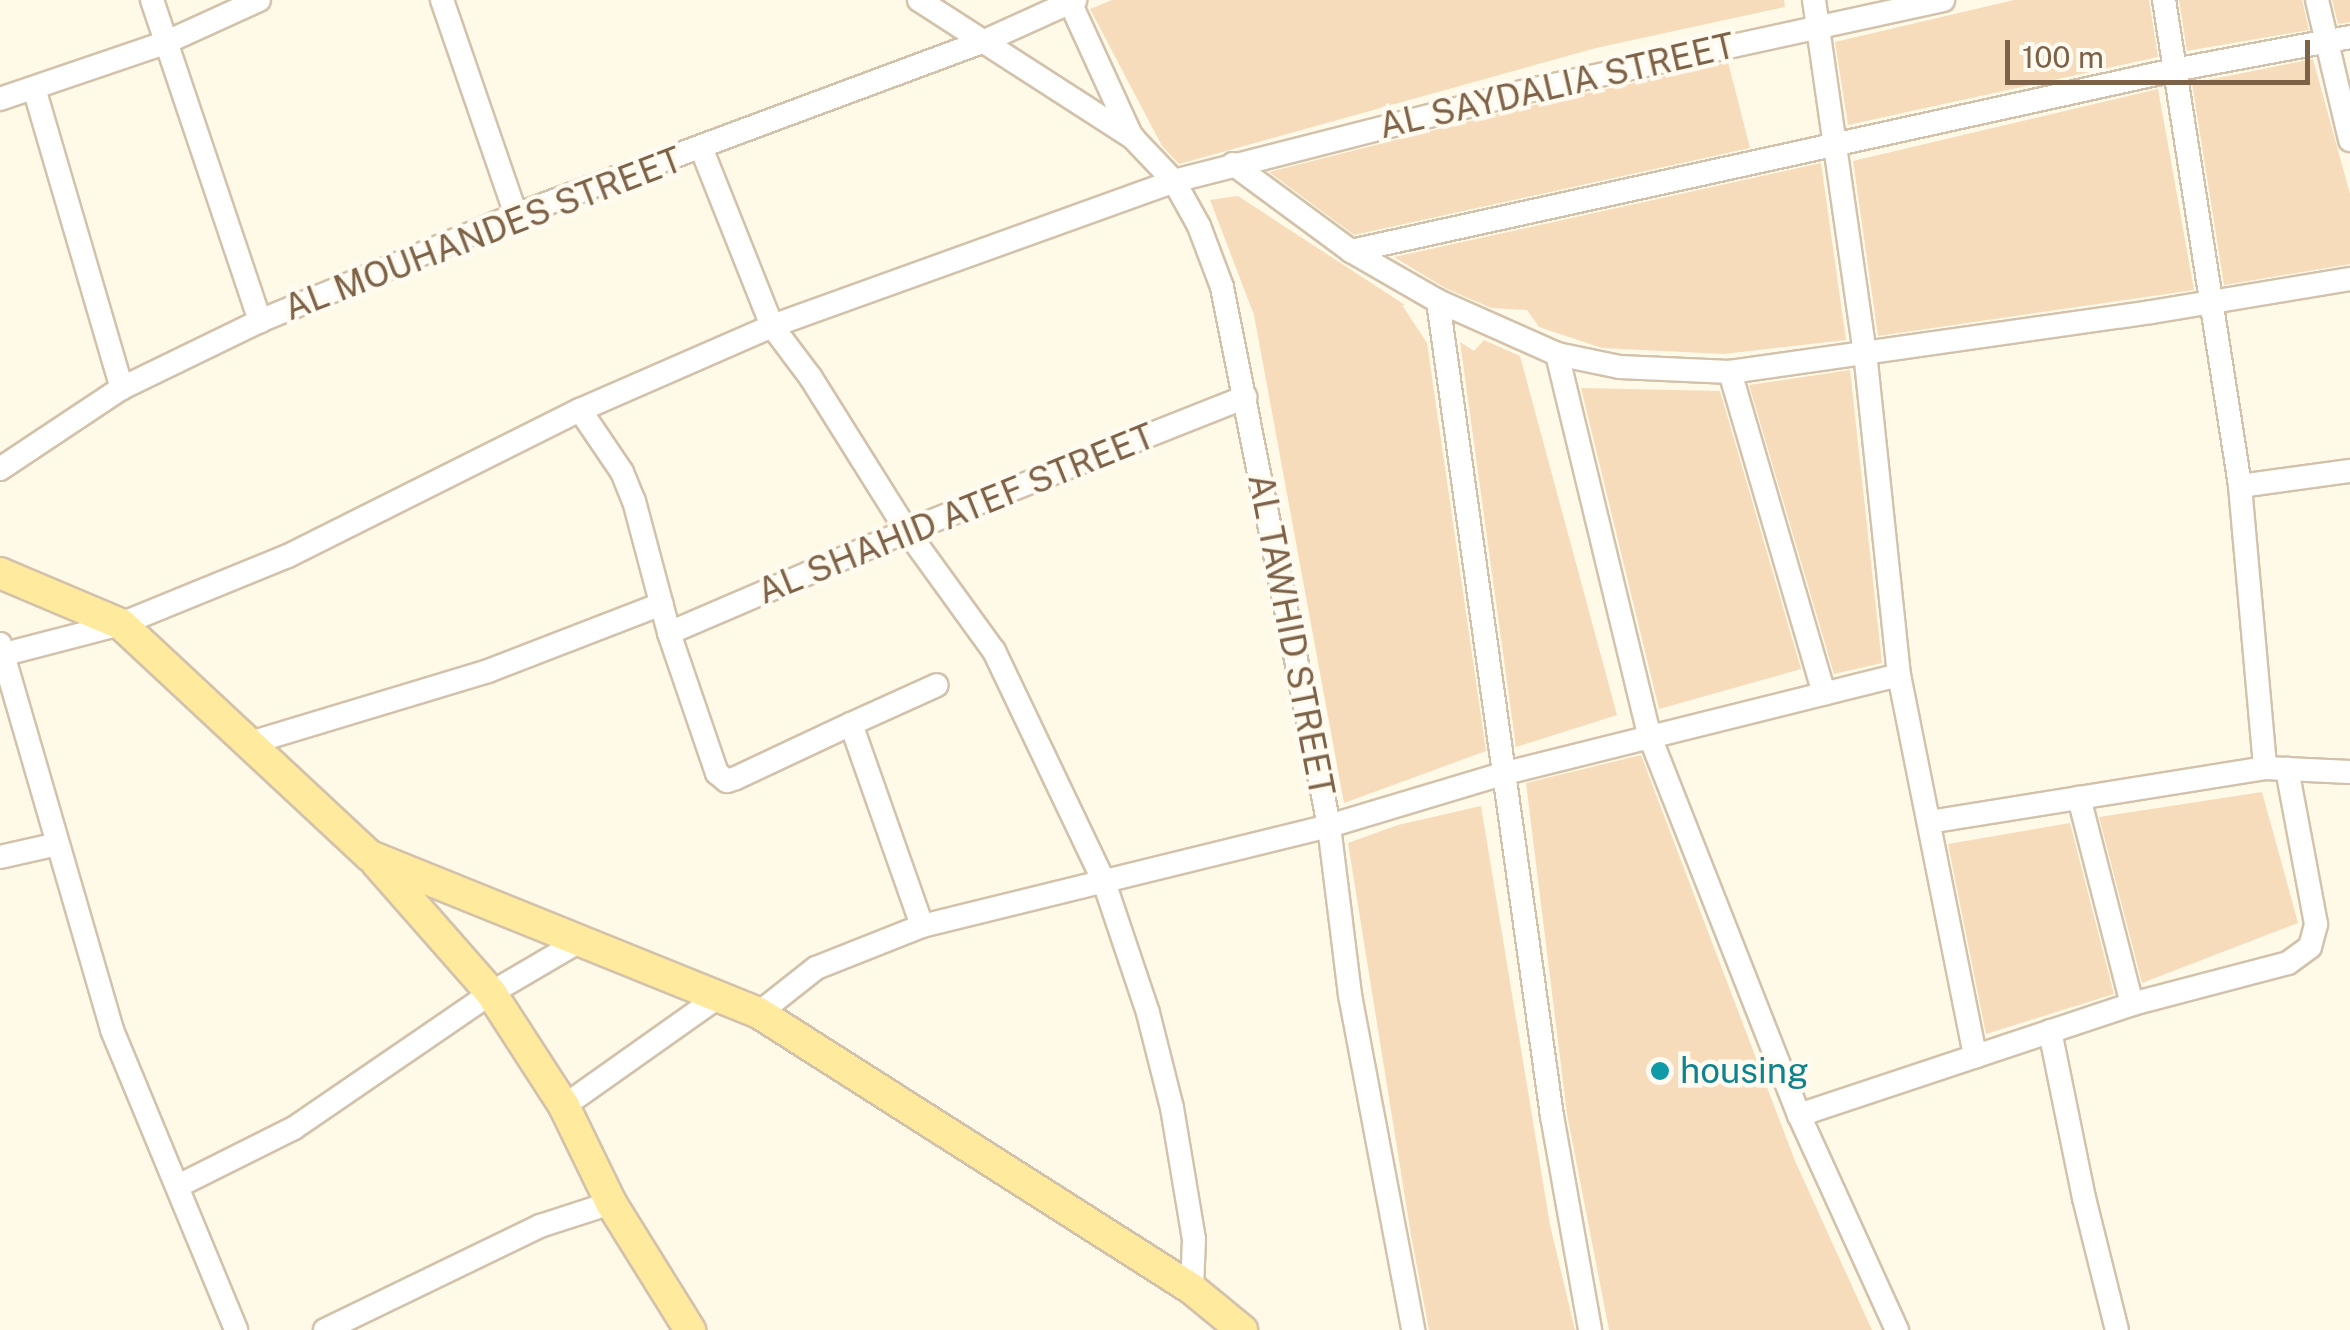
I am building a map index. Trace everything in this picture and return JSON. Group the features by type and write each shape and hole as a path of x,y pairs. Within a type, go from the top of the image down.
{"main road":[{"path":"0,573 121,624 370,856 490,993 564,1106 611,1203 690,1330"},
{"path":"370,856 759,1013 1192,1288 1242,1330"}],"street":[{"path":"152,0 260,321"},
{"path":"0,99 167,42 259,0"},
{"path":"442,0 516,216"},
{"name":"AL TAWHID STREET","path":"919,0 988,40 1132,138 1174,181 1199,226 1222,288 1245,397 1328,826 1350,995 1413,1330"},
{"path":"1814,0 1865,352 1899,675 1976,1056"},
{"name":"AL SAYDALIA STREET","path":"2,649 121,624 368,520 580,410 772,326 1174,181 1522,92 1943,0"},
{"path":"1798,1116 2132,1004 2288,964 2310,947 2316,924 2276,768 2240,486 2164,0"},
{"path":"2317,0 2338,39 2350,140"},
{"path":"1072,1 1132,138"},
{"name":"AL MOUHANDES STREET","path":"0,469 122,388 260,321 516,216 702,150 988,40 1072,1"},
{"path":"1351,251 2174,70 2338,39"},
{"path":"34,88 122,388"},
{"path":"702,150 772,326 811,378 907,531 994,651 1104,882 1148,1013 1172,1108 1194,1239 1192,1288"},
{"path":"1233,164 1351,251 1438,301 1557,354 1620,367 1730,372 2212,303 2350,279"},
{"path":"1438,301 1552,1116 1590,1330"},
{"path":"1557,354 1650,737 1798,1116 1897,1330"},
{"path":"1730,372 1824,694"},
{"name":"AL SHAHID ATEF STREET","path":"669,633 907,531 1245,397"},
{"path":"580,410 622,472 669,633 721,779 736,778 936,685"},
{"path":"2240,486 2350,471"},
{"path":"250,743 488,671 662,604"},
{"path":"2,649 112,1030 236,1330"},
{"path":"759,1013 816,968 922,926 1328,826 1502,774 1899,675"},
{"path":"851,724 922,926"},
{"path":"1928,822 2276,768 2350,772"},
{"path":"2079,798 2132,1004"},
{"path":"0,857 57,844"},
{"path":"178,1186 294,1128 490,993 578,942"},
{"path":"564,1106 718,997"},
{"path":"2050,1031 2084,1198 2117,1330"},
{"path":"325,1330 540,1226 611,1203"}],"building":[{"path":"1112,0 1784,0 1785,7 1596,48 1179,164 1162,146 1090,9"},
{"path":"2014,0 2149,0 2158,57 1848,125 1835,42"},
{"path":"2179,0 2302,0 2309,30 2187,51"},
{"path":"2332,0 2350,0 2350,22 2338,24"},
{"path":"2313,59 2350,194 2350,264 2224,285 2192,83"},
{"path":"1728,62 1750,148 1354,235 1269,172 1525,107"},
{"path":"2158,89 2194,290 1878,336 1853,161"},
{"path":"1821,163 1846,340 1724,354 1602,348 1539,327 1527,310 1491,308 1445,288 1394,257"},
{"path":"1238,196 1405,305 1427,343 1486,751 1344,803 1254,315 1210,200"},
{"path":"1484,340 1520,356 1617,715 1516,747 1460,342 1474,351"},
{"path":"1850,370 1882,663 1834,674 1749,385"},
{"path":"1581,388 1720,391 1801,669 1659,709"},
{"name":"housing","path":"1641,755 1795,1161 1872,1330 1609,1330 1567,1114 1526,783"},
{"path":"2262,792 2298,923 2142,983 2099,817"},
{"path":"1481,806 1550,1225 1575,1330 1429,1330 1411,1235 1348,843 1398,825"},
{"path":"2070,823 2114,994 1986,1034 1948,844"}],"place":[{"name":"housing","path":"1660,1071"}]}
